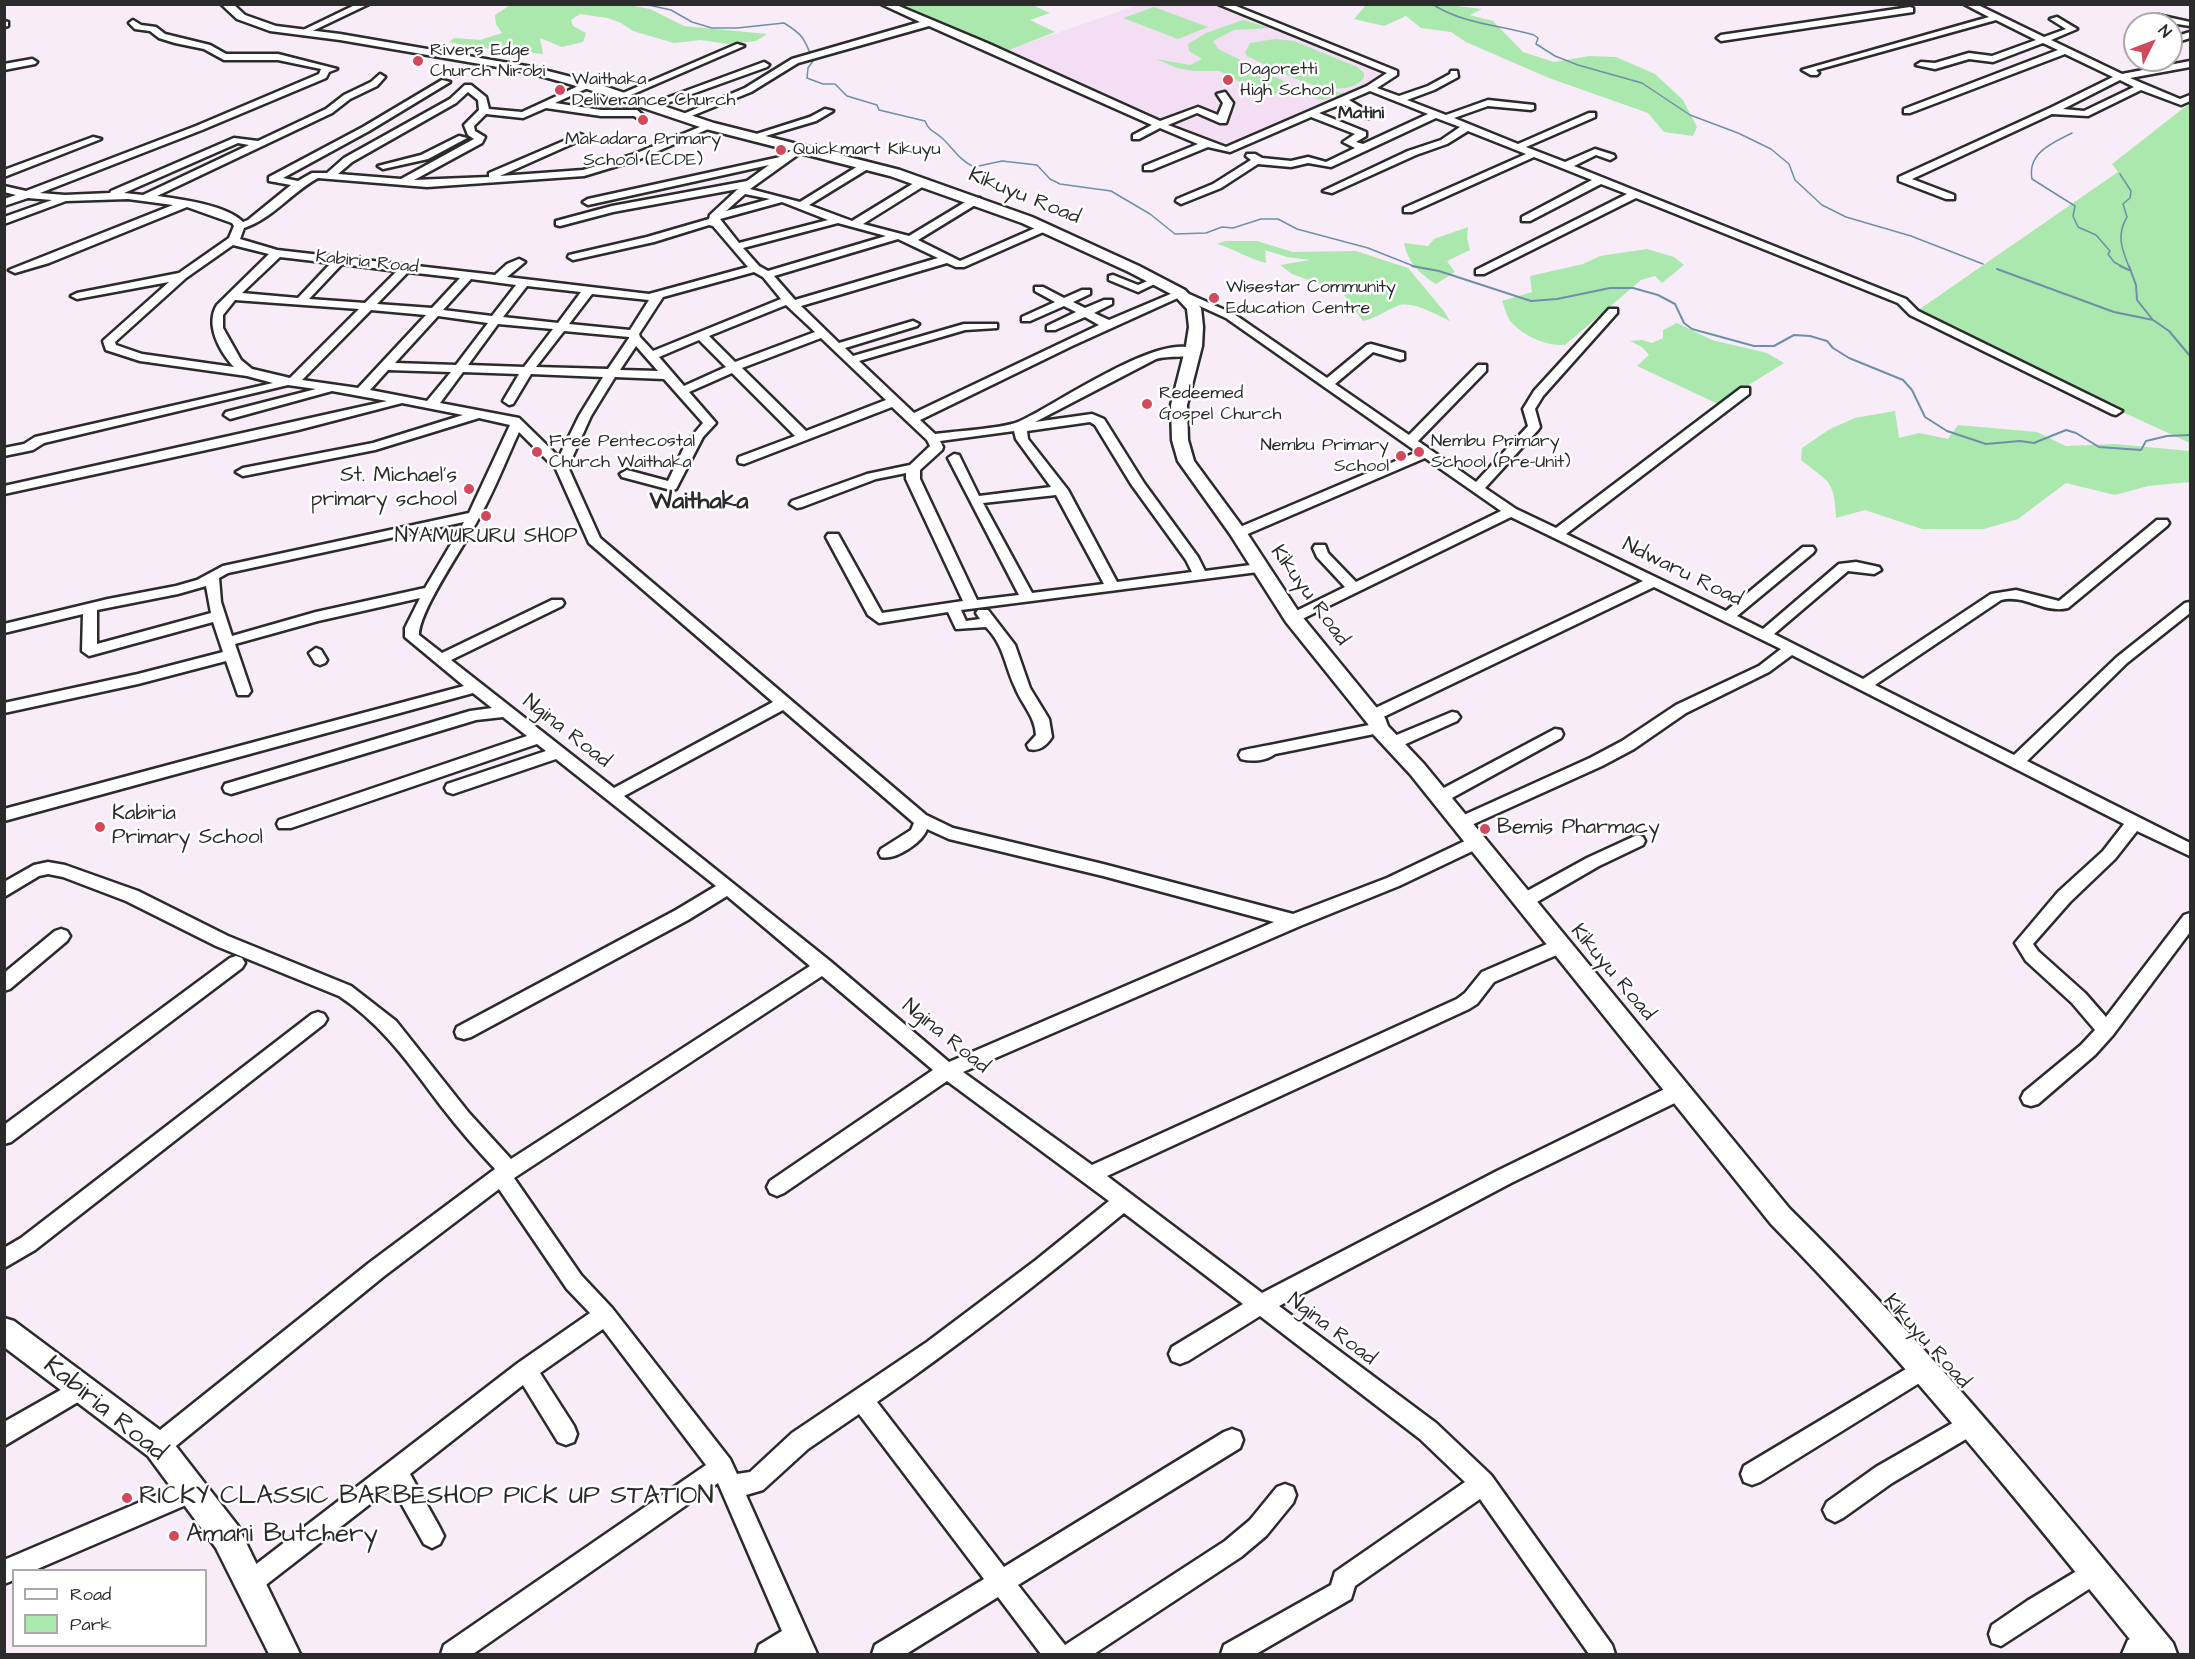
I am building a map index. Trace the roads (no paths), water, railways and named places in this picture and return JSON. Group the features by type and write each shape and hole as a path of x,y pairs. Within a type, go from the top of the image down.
{"main road":[{"name":"Kikuyu Road","path":"226,4 241,17 263,26 528,69 621,96 644,109 867,165 976,200 1044,228 1157,280 1180,293 1194,308 1196,327 1179,405 1180,440 1186,460 1194,475 1238,533 1258,568 1293,618 1375,722 1461,823 1780,1216 1815,1251 2003,1460 2095,1572 2149,1650"},
{"name":"Kabiria Road","path":"4,1330 158,1446 227,1537 285,1654"}],"street":[{"path":"301,33 365,4"},
{"path":"885,4 901,7 921,22 984,45 1160,125 1226,150 1370,88 1394,73 1221,4"},
{"path":"1829,32 1921,15 1900,4"},
{"path":"1968,4 2140,87 2176,101 2185,102 2190,98"},
{"path":"1721,38 1910,10"},
{"path":"1814,73 1807,70 1995,18"},
{"path":"1762,30 1848,19"},
{"path":"1921,65 1935,66 1969,56 1993,59 2073,29 2054,19"},
{"path":"681,117 748,90 795,61 921,22"},
{"path":"4,203 30,195 272,98 323,76 326,69 332,69 278,57 224,57 207,47 171,39 153,29 138,27 133,23"},
{"path":"621,96 740,46"},
{"path":"1907,111 2064,51"},
{"path":"4,67 32,62"},
{"path":"1950,197 1903,178 2054,110 2119,77 2190,64"},
{"path":"644,109 764,65"},
{"path":"1397,100 1431,88 1455,75 1454,73"},
{"path":"147,197 329,111 347,97 374,84 380,77"},
{"path":"299,184 273,179 366,129 445,82"},
{"path":"484,111 524,116 587,85"},
{"path":"328,176 348,160 453,101 468,87 483,99 484,111"},
{"path":"2054,110 2085,114 2140,87"},
{"path":"1370,88 1902,301 1914,313 2116,411"},
{"path":"546,105 601,112 638,113 668,92"},
{"path":"1136,137 1198,110 1223,121 1222,114 1228,103 1222,94"},
{"path":"1342,100 1369,116"},
{"path":"1445,119 1490,102 1508,103 1514,107 1520,105 1531,107"},
{"path":"471,133 469,125 484,111"},
{"path":"752,137 813,119 828,111"},
{"path":"1312,114 1363,134 1348,142 1364,148"},
{"path":"1181,201 1217,186 1256,161 1291,164 1308,160 1327,165 1434,115"},
{"path":"1516,148 1592,115"},
{"path":"239,226 252,222 299,184 316,175 400,183 460,182 584,173 636,157 710,126"},
{"path":"1328,191 1412,153 1444,142 1466,128"},
{"path":"383,166 424,157 471,133"},
{"path":"400,183 479,141 480,137 471,133"},
{"path":"484,179 580,137"},
{"path":"4,174 96,139"},
{"path":"46,217 103,197 237,140 258,144"},
{"path":"1148,168 1206,144"},
{"path":"715,220 746,187 782,159 800,149"},
{"path":"1230,149 1253,157 1256,161"},
{"path":"1563,167 1595,152 1610,157"},
{"path":"1408,210 1531,154"},
{"path":"588,202 782,159"},
{"path":"802,206 867,165"},
{"path":"1526,219 1599,181"},
{"path":"855,224 923,182"},
{"path":"560,223 612,208 746,187 840,221 904,238 964,265 1044,228"},
{"path":"4,189 30,195 65,198 147,197 186,202 237,221 239,226 234,240 182,276 109,341 110,347 140,357 248,372 292,382 361,392 515,421 562,467 594,540 906,809 926,823 949,833 1102,870 1294,921"},
{"path":"1480,272 1635,195"},
{"path":"4,221 65,198"},
{"path":"573,257 650,240 783,199"},
{"path":"767,275 904,238 976,200"},
{"path":"15,270 45,261 186,202"},
{"path":"715,220 755,268 767,275 791,302 932,438 937,447 913,469 913,479 969,600 1006,640 1026,695 1039,710 1044,726 1044,736 1035,745"},
{"path":"738,246 840,221"},
{"name":"Kabiria Road","path":"234,240 238,244 277,253 407,267 588,291 658,296 755,268"},
{"path":"248,372 236,362 217,328 217,315 221,307 277,253"},
{"path":"652,356 700,335 791,302 947,259"},
{"path":"300,302 341,260"},
{"path":"498,279 511,266 519,262"},
{"path":"4,452 28,447 39,440 292,382 407,267"},
{"path":"361,392 469,275"},
{"path":"77,296 182,276"},
{"path":"1113,278 1138,289 1157,280"},
{"path":"429,405 434,402 458,367 524,282"},
{"path":"1039,289 1109,325"},
{"path":"509,401 528,371 588,291"},
{"path":"1026,319 1086,292"},
{"path":"912,419 1180,293"},
{"name":"Ndwaru Road","path":"1180,293 1223,311 1511,513 1764,635 2190,850"},
{"path":"232,296 436,312 634,336 710,423 696,434 675,482 671,486 627,474"},
{"path":"562,467 570,443 658,296"},
{"path":"1052,327 1108,302"},
{"path":"1477,489 1534,427 1529,409 1538,394 1613,311"},
{"path":"837,347 913,324"},
{"path":"851,360 963,327 993,326"},
{"path":"682,391 756,357 823,333"},
{"path":"700,335 804,437"},
{"path":"1328,384 1371,348 1400,356"},
{"path":"1019,428 1061,402 1152,356 1168,352 1192,352"},
{"path":"385,366 668,375"},
{"path":"1410,442 1482,368"},
{"path":"230,415 333,388"},
{"path":"1557,534 1745,391"},
{"path":"4,490 298,426 404,400"},
{"path":"744,460 895,401"},
{"path":"243,472 308,457 375,446 479,414"},
{"path":"932,438 1092,418 1100,422 1138,484 1193,560 1200,575"},
{"name":"Ngina Road","path":"515,421 516,425 474,516 430,591 410,633 412,637 473,688 728,887 947,1071 1090,1175 1428,1431 1483,1483 1603,1654"},
{"path":"1019,428 1022,439 1061,490 1112,586"},
{"path":"1238,533 1426,453"},
{"path":"954,458 1027,597"},
{"path":"797,504 864,480 905,468 913,469"},
{"path":"976,500 1061,490"},
{"path":"1293,618 1511,513"},
{"path":"4,629 178,590 202,583 223,570 474,516"},
{"path":"1863,686 1996,597 2015,593 2051,605 2063,605 2162,523"},
{"path":"832,537 874,615 879,618 953,608 982,613"},
{"path":"1320,548 1322,554 1355,589"},
{"path":"1726,618 1808,550"},
{"path":"1764,635 1844,567 1856,566 1874,570"},
{"path":"953,608 960,624 964,627 982,613 1027,597 1258,568"},
{"path":"212,577 214,602 243,691"},
{"path":"1247,755 1265,754 1270,750 1375,722 1551,629 1580,618 1653,582"},
{"path":"4,708 138,679 316,617 430,591"},
{"path":"441,659 557,603"},
{"path":"2016,762 2122,660 2190,606"},
{"path":"90,608 89,651 218,616"},
{"path":"1461,823 1596,762 1628,745 1681,709 1764,669 1790,650"},
{"path":"4,815 473,688"},
{"path":"612,796 783,703"},
{"path":"231,788 475,715 504,712"},
{"path":"1393,743 1452,717"},
{"path":"1438,796 1444,795 1555,734"},
{"path":"285,824 537,738"},
{"path":"453,788 557,753"},
{"path":"2106,1030 2075,994 2033,957 2024,943 2064,897 2109,855 2135,822"},
{"path":"887,853 918,833 920,826 926,823"},
{"path":"1524,901 1593,862 1637,841"},
{"path":"777,1187 947,1071 1294,921 1393,882 1475,843"},
{"path":"4,891 34,871 48,868 64,871 132,896 222,941 345,991 384,1019 422,1064 505,1173 574,1282 605,1315 726,1477 801,1645 768,1654"},
{"path":"464,1032 682,915 728,887"},
{"path":"2031,1098 2088,1050 2106,1030 2190,920"},
{"path":"4,984 61,936"},
{"path":"1090,1175 1463,1004 1474,998 1481,984 1488,977 1560,946"},
{"path":"4,1136 236,963"},
{"path":"158,1446 376,1270 505,1173 824,966"},
{"path":"4,1259 28,1244 318,1019"},
{"path":"1180,1354 1260,1305 1504,1177 1680,1091"},
{"path":"453,1654 726,1477 755,1482 800,1441 935,1349 1043,1267 1124,1201"},
{"path":"250,1583 526,1370 605,1315"},
{"path":"526,1370 566,1434"},
{"path":"1752,1474 1921,1370"},
{"path":"4,1435 80,1389"},
{"path":"861,1399 1056,1654"},
{"path":"1835,1510 1884,1475 1970,1424"},
{"path":"884,1654 1232,1440"},
{"path":"396,1471 432,1536"},
{"path":"1233,1654 1343,1591 1343,1580 1483,1483"},
{"path":"4,1572 192,1491"},
{"path":"1073,1654 1233,1549 1258,1528 1285,1495"},
{"path":"2001,1634 2095,1572"}],"waterway":[{"path":"644,4 671,10 692,22 712,28 784,23 800,35 808,48 813,61 808,68 807,78 823,84 835,84 847,96 877,105 879,110 925,121 930,129 974,167 1002,161 1037,165 1050,179 1060,184 1111,191 1150,214 1175,234 1206,233 1222,227 1233,228 1261,219 1278,219 1297,229 1368,248 1415,267"},
{"path":"1432,4 1469,20 1534,35 1538,38 1536,44 1555,56 1642,83 1690,115 1738,133 1771,149 1789,164 1795,180 1822,205 1846,217 1911,236 1983,264"},
{"path":"2072,133 2049,145 2037,156 2031,170 2032,179 2075,206 2073,216 2078,227 2096,235 2110,251 2108,254 2114,262 2123,267"},
{"path":"2120,174 2131,191 2130,198 2123,204 2127,217 2121,236 2122,248 2129,267"},
{"path":"2120,266 2129,270"},
{"path":"2129,266 2136,285 2137,300 2153,320"},
{"path":"1415,267 1439,271 1531,301 1557,299 1610,288 1633,288 1658,295 1675,304 1684,323 1692,329 1754,346 1774,346 1794,335 1810,336 1827,341 1833,348 1849,358 1903,380 1912,390 1925,417 1947,431 1986,444 2020,441 2034,443 2066,430 2076,433 2099,447 2141,450 2146,441 2167,436 2190,435"},
{"path":"1997,269 2114,312 2153,320"},
{"path":"2153,320 2169,331 2190,356"}],"place":[{"name":"Rivers Edge Church Nirobi","path":"418,61"},
{"name":"Dagoretti High School","path":"1228,80"},
{"name":"Waithaka Deliverance Church","path":"560,90"},
{"name":"Makadara Primary School (ECDE)","path":"643,120"},
{"name":"Quickmart Kikuyu","path":"781,150"},
{"name":"Wisestar Community Education Centre","path":"1214,298"},
{"name":"Redeemed Gospel Church","path":"1147,404"},
{"name":"Free Pentecostal Church Waithaka","path":"537,452"},
{"name":"Nembu Primary School (Pre-Unit)","path":"1419,452"},
{"name":"Nembu Primary School","path":"1401,456"},
{"name":"St. Michael's primary school","path":"469,489"},
{"name":"NYAMURURU SHOP","path":"486,516"},
{"name":"Kabiria Primary School","path":"100,827"},
{"name":"Bemis Pharmacy","path":"1485,829"},
{"name":"RICKY CLASSIC BARBESHOP PICK UP STATION","path":"127,1498"},
{"name":"Amani Butchery","path":"174,1536"}],"district":[{"name":"Matini","path":"1361,114"},
{"name":"Waithaka","path":"699,503"}]}
